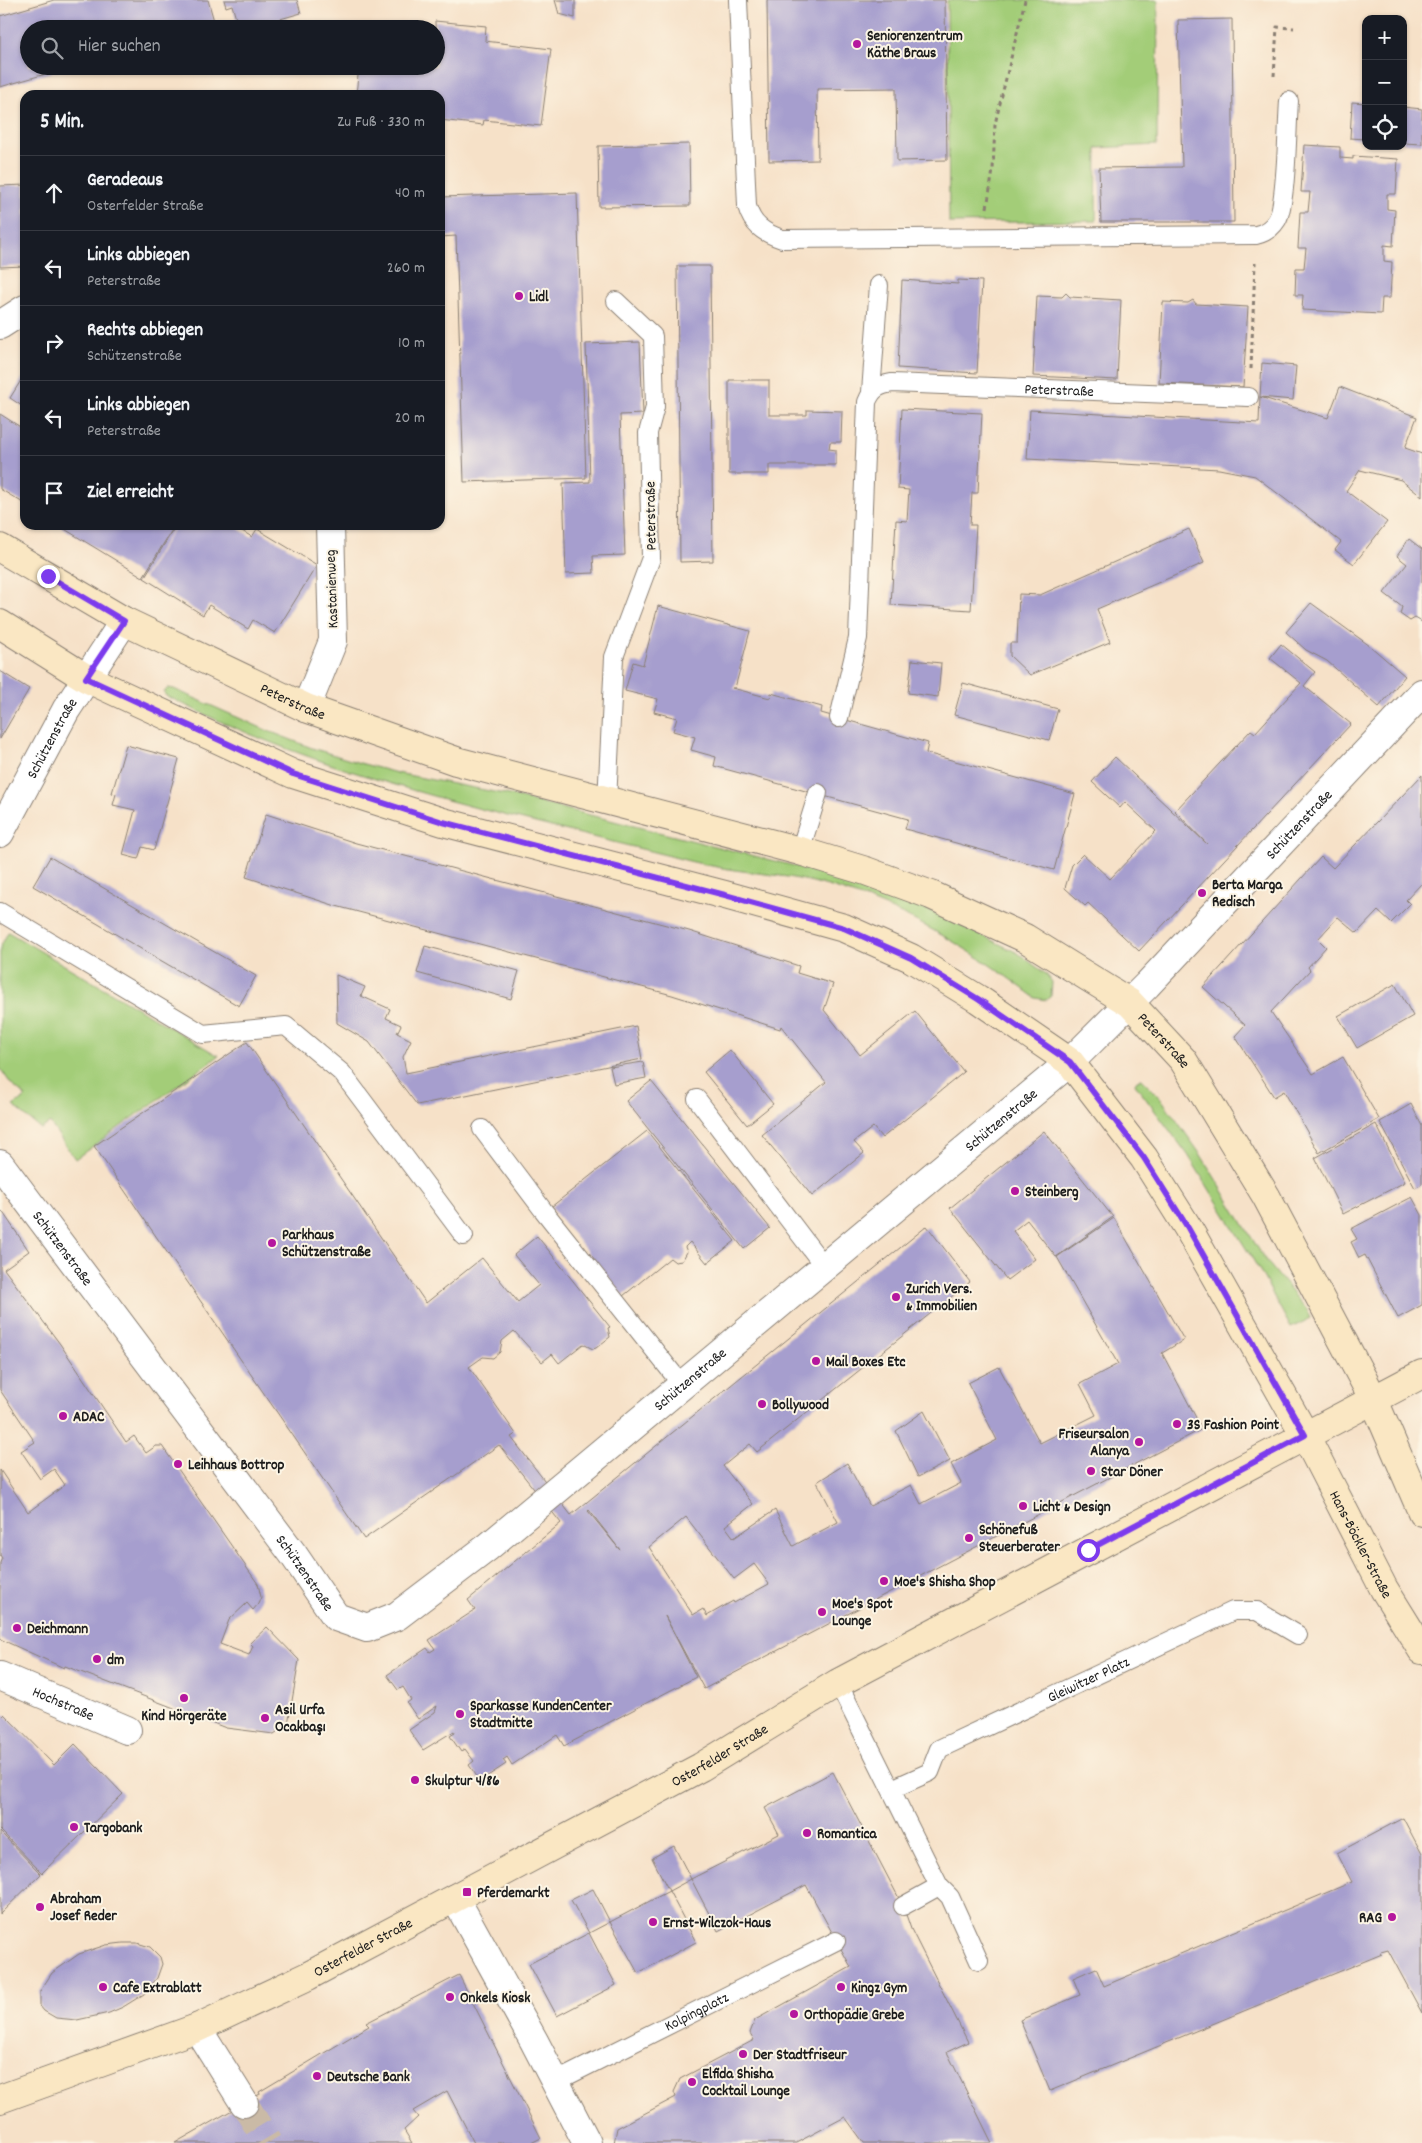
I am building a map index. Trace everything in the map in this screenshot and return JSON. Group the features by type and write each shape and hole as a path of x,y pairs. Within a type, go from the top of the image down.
{"main road":[{"name":"Peterstraße","path":"0,548 124,621 306,708 456,761 800,851 866,871 940,898 1025,938 1130,1003 1187,1066 1266,1196 1373,1398"},
{"path":"0,624 86,678 293,774 443,822 844,928 911,958 978,999 1070,1062 1144,1158 1188,1228 1305,1435"},
{"name":"Osterfelder Straße","path":"0,2099 197,2028 308,1976 701,1767 838,1683 1373,1398 1422,1374"},
{"path":"1373,1398 1422,1512"},
{"name":"Hans-Böckler-Straße","path":"1305,1435 1384,1589 1422,1650"}],"street":[{"path":"0,325 20,313"},
{"name":"Kastanienweg","path":"306,708 333,641 330,530"},
{"name":"Schützenstraße","path":"0,833 66,710 124,621"},
{"name":"Schützenstraße","path":"0,1164 293,1554 336,1617 367,1628 397,1616 458,1570 1070,1062 1130,1003 1422,693"},
{"name":"Hochstraße","path":"0,1676 127,1730"},
{"path":"454,1898 534,2041 555,2082 578,2139"},
{"path":"197,2028 244,2103"}],"lane":[{"path":"738,0 746,196 750,215 760,229 775,237 789,240 1256,235 1264,233 1272,226 1280,211 1289,101"},
{"path":"839,718 858,638 867,402 871,392 880,285"},
{"name":"Peterstraße","path":"608,802 614,657 651,558 648,433 655,408 653,336 616,301"},
{"name":"Peterstraße","path":"871,392 881,385 892,383 1250,397"},
{"path":"800,851 818,793"},
{"path":"0,912 203,1034 286,1026 342,1073 464,1236"},
{"path":"697,1100 824,1266"},
{"path":"482,1129 682,1385"},
{"name":"Gleiwitzer Platz","path":"892,1789 930,1772 939,1749 1232,1612 1257,1611 1298,1635"},
{"path":"838,1683 939,1886 950,1896 980,1961"},
{"path":"903,1906 939,1886"},
{"name":"Kolpingplatz","path":"555,2082 836,1941"}],"path":[{"path":"981,238 993,170 995,124 1026,0"},
{"path":"1289,101 1273,91 1277,27 1294,28"},
{"path":"1250,397 1256,235"}],"green space":[{"path":"947,0 1158,0 1157,145 1097,148 1096,221 949,223"},
{"path":"168,688 312,748 360,763 397,773 505,794 791,865 873,888 921,906 1018,953 1046,974 1052,982 1051,996 1046,1000 1035,998 957,944 930,928 872,901 801,879 694,862 538,824 411,790 286,748 225,723 165,695 164,692"},
{"path":"8,932 219,1056 75,1159 50,1123 41,1129 13,1106 26,1097 11,1084 0,1068 0,948"},
{"path":"1142,1079 1160,1097 1201,1155 1264,1258 1307,1310 1311,1318 1291,1328 1260,1271 1188,1155 1137,1087 1135,1083 1137,1080"}],"building":[{"path":"54,0 208,0 214,20 20,20 20,75 42,75 0,87 0,16"},
{"path":"224,0 297,0 301,13 277,20 236,20 232,5 226,7"},
{"path":"555,0 575,0 575,18 559,14"},
{"name":"Seniorenzentrum Käthe Braus","path":"767,0 945,0 947,160 897,161 896,88 817,89 818,160 769,161"},
{"path":"1232,19 1234,222 1101,222 1099,168 1182,167 1178,20"},
{"path":"445,22 486,26 485,41 551,49 541,126 484,120 483,125 445,121 445,90 357,90 358,75 445,75"},
{"path":"1352,102 1362,103 1362,139 1350,138"},
{"path":"1407,107 1422,109 1422,144 1407,143"},
{"path":"689,144 690,206 599,207 598,146"},
{"path":"1304,145 1340,147 1340,158 1353,159 1353,156 1398,159 1396,194 1387,194 1387,209 1395,210 1393,246 1384,245 1384,261 1392,262 1390,298 1382,298 1381,314 1302,310 1303,295 1295,295 1296,268 1304,268 1306,248 1298,248 1300,212 1308,212 1310,192 1301,192"},
{"path":"20,185 20,266 0,267 0,186"},
{"name":"Lidl","path":"577,193 586,478 464,482 456,236 445,237 445,197"},
{"path":"677,266 710,266 713,561 680,562"},
{"path":"902,280 958,284 958,280 982,281 977,373 898,368"},
{"path":"1066,293 1070,297 1121,300 1117,380 1033,376 1037,296 1062,297"},
{"path":"1193,300 1196,304 1248,307 1243,387 1159,383 1163,302 1188,303"},
{"path":"640,342 643,414 620,415 625,555 593,556 594,573 566,574 563,483 590,482 586,344"},
{"path":"1262,363 1296,366 1293,400 1260,397"},
{"path":"729,380 769,380 769,415 807,415 807,410 842,411 841,442 830,442 829,449 836,450 836,465 769,465 769,474 729,474"},
{"path":"20,382 20,405 10,398"},
{"path":"1340,387 1417,417 1405,448 1422,454 1422,497 1401,480 1360,470 1346,491 1387,522 1354,564 1335,550 1341,542 1255,476 1219,469 1027,459 1030,410 1259,423 1260,397 1328,418"},
{"path":"902,409 982,413 978,493 972,493 970,525 976,525 971,610 891,605 896,520 907,521 909,490 898,489"},
{"path":"0,414 20,427 20,501 0,489"},
{"path":"1189,529 1204,563 1097,609 1110,642 1030,675 1010,656 1010,643 1017,643 1019,594 1040,595"},
{"path":"66,530 172,530 143,577"},
{"path":"173,530 240,530 252,537 256,530 259,530 317,565 275,633 253,620 248,629 209,605 203,615 144,578"},
{"path":"1409,539 1422,549 1422,622 1415,618 1410,621 1400,614 1402,607 1384,593 1407,564 1397,556"},
{"path":"1311,603 1370,646 1405,676 1379,707 1327,661 1306,650 1286,632"},
{"path":"658,606 750,631 735,688 732,688 770,698 771,693 822,707 821,713 928,743 926,753 1075,794 1054,870 905,829 908,819 714,766 716,757 691,750 695,737 673,731 677,718 654,712 658,699 625,691 633,662 643,665"},
{"path":"1281,644 1315,672 1304,686 1351,724 1139,951 1088,903 1085,906 1065,888 1072,865 1083,854 1110,879 1156,831 1125,802 1120,808 1092,782 1115,757 1207,844 1175,811 1251,730 1255,733 1301,683 1270,658"},
{"path":"912,660 941,663 938,697 908,693"},
{"path":"0,671 29,689 0,739"},
{"path":"963,683 1058,709 1049,740 954,715"},
{"path":"126,745 179,759 154,850 142,847 138,859 123,855 135,810 113,805 116,794 112,793"},
{"path":"1422,775 1422,883 1406,900 1410,904 1391,923 1378,911 1357,933 1338,917 1318,939 1326,947 1308,967 1310,970 1271,1012 1313,1074 1343,1057 1379,1119 1319,1153 1284,1091 1274,1097 1235,1036 1245,1025 1203,987 1321,857 1333,868"},
{"path":"266,814 356,843 689,931 799,966 797,973 833,984 824,1010 860,1055 915,1011 964,1072 882,1138 873,1127 854,1142 864,1153 812,1196 762,1135 826,1082 781,1026 780,1029 672,995 336,906 246,877"},
{"path":"50,857 256,976 239,1006 33,886"},
{"path":"425,946 519,971 511,999 417,973"},
{"path":"336,975 365,987 361,996 390,1009 386,1018 401,1025 397,1033 411,1040 403,1057 406,1073 636,1026 642,1059 417,1105 369,1042 337,1023"},
{"path":"1395,984 1413,1016 1357,1048 1338,1016"},
{"path":"247,1042 426,1303 482,1258 518,1302 539,1285 514,1255 537,1236 610,1327 608,1328 610,1337 593,1349 583,1344 559,1363 552,1354 542,1362 514,1331 502,1341 500,1352 493,1358 483,1357 469,1367 516,1434 511,1437 571,1515 927,1226 970,1282 757,1452 750,1444 723,1466 753,1504 725,1526 734,1538 775,1510 793,1546 838,1522 817,1482 847,1463 870,1506 911,1485 921,1504 961,1483 951,1464 997,1440 968,1383 999,1367 1040,1443 1096,1415 1080,1384 1118,1364 1057,1257 1114,1218 1184,1340 1162,1353 1202,1429 704,1689 665,1616 696,1677 564,1746 557,1735 512,1765 507,1757 503,1760 506,1764 480,1781 469,1765 474,1761 465,1749 461,1752 450,1736 455,1733 454,1731 423,1750 409,1730 435,1712 437,1706 418,1719 407,1703 411,1700 403,1687 398,1690 387,1675 427,1648 430,1652 435,1649 429,1640 475,1610 468,1600 561,1523 499,1445 364,1539 94,1146","holes":["589,1510 620,1550 588,1511","686,1517 734,1579 754,1564 769,1584 707,1616 703,1609 693,1615 649,1547"]},
{"path":"730,1050 773,1104 747,1125 704,1072"},
{"path":"643,1062 646,1078 614,1084 610,1067"},
{"path":"651,1081 770,1228 744,1249 626,1101"},
{"path":"1411,1104 1422,1126 1422,1184 1415,1188 1380,1122"},
{"path":"1376,1124 1405,1182 1343,1214 1315,1158"},
{"path":"647,1131 735,1241 707,1263 690,1242 685,1247 687,1252 682,1261 675,1262 670,1258 623,1296 551,1207"},
{"path":"1044,1131 1113,1217 1056,1257 1027,1220 1013,1231 1035,1259 1007,1280 950,1208"},
{"path":"1412,1197 1422,1215 1422,1305 1398,1318 1365,1255 1359,1258 1351,1242 1357,1239 1351,1229"},
{"path":"2,1211 29,1251 4,1269 60,1344 126,1442 134,1436 146,1453 156,1446 162,1446 258,1584 261,1597 258,1604 253,1610 247,1603 229,1620 220,1644 249,1655 253,1646 250,1643 267,1627 299,1660 288,1724 274,1734 226,1728 65,1666 64,1668 0,1639 0,1563 2,1558 0,1555 0,1470 28,1512 65,1485 54,1469 40,1479 21,1451 35,1442 0,1390 0,1212"},
{"path":"924,1411 950,1461 918,1477 896,1431"},
{"path":"4,1714 54,1765 75,1744 123,1794 42,1873 0,1830 0,1718"},
{"path":"833,1772 903,1906 911,1929 968,2042 947,2052 992,2143 864,2143 845,2117 796,2143 614,2143 617,2128 676,2097 674,2092 680,2079 754,2040 750,2033 755,2020 851,1967 806,1885 718,1931 691,1879 779,1834 765,1808"},
{"path":"1403,1818 1422,1854 1422,2013 1388,1950 1050,2091 1020,2020 1080,1995 1073,1978 1096,1968 1104,1986 1352,1882 1337,1853"},
{"path":"0,1832 41,1874 0,1914"},
{"path":"674,1846 691,1879 669,1891 652,1858"},
{"path":"593,1889 610,1922 589,1933 571,1900"},
{"path":"669,1891 696,1942 638,1973 610,1922"},
{"path":"589,1933 616,1985 557,2016 529,1964"},
{"path":"137,1943 150,1947 160,1957 162,1964 157,1978 144,1994 109,2013 77,2020 56,2018 44,2011 40,2006 40,1991 52,1973 79,1954 106,1945"},
{"path":"459,1975 541,2138 531,2143 474,2143 447,2091 413,2111 418,2117 404,2130 412,2143 175,2143 260,2094 259,2092 369,2026 366,2023"}],"tunnel":[{"path":"244,2103 268,2143"}],"place":[{"name":"Seniorenzentrum Käthe Braus","path":"857,44"},
{"name":"Lidl","path":"519,296"},
{"name":"Berta Marga Redisch","path":"1202,893"},
{"name":"Steinberg","path":"1015,1191"},
{"name":"Parkhaus Schützenstraße","path":"272,1243"},
{"name":"Zurich Vers. & Immobilien","path":"896,1297"},
{"name":"Mail Boxes Etc","path":"816,1361"},
{"name":"Bollywood","path":"762,1404"},
{"name":"ADAC","path":"63,1416"},
{"name":"3S Fashion Point","path":"1177,1424"},
{"name":"Friseursalon Alanya","path":"1139,1442"},
{"name":"Leihhaus Bottrop","path":"178,1464"},
{"name":"Star Döner","path":"1091,1471"},
{"name":"Licht & Design","path":"1023,1506"},
{"name":"Schönefuß Steuerberater","path":"969,1538"},
{"name":"Moe's Shisha Shop","path":"884,1581"},
{"name":"Moe's Spot Lounge","path":"822,1612"},
{"name":"Deichmann","path":"17,1628"},
{"name":"dm","path":"97,1659"},
{"name":"Kind Hörgeräte","path":"184,1698"},
{"name":"Sparkasse KundenCenter Stadtmitte","path":"460,1714"},
{"name":"Asil Urfa Ocakbaşı","path":"265,1718"},
{"name":"Skulptur 4/86","path":"415,1780"},
{"name":"Targobank","path":"74,1827"},
{"name":"Romantica","path":"807,1833"},
{"name":"Pferdemarkt","path":"467,1892"},
{"name":"Abraham Josef Reder","path":"40,1907"},
{"name":"RAG","path":"1392,1917"},
{"name":"Ernst-Wilczok-Haus","path":"653,1922"},
{"name":"Cafe Extrablatt","path":"103,1987"},
{"name":"Kingz Gym","path":"841,1987"},
{"name":"Onkels Kiosk","path":"450,1997"},
{"name":"Orthopädie Grebe","path":"794,2014"},
{"name":"Der Stadtfriseur","path":"743,2054"},
{"name":"Deutsche Bank","path":"317,2076"},
{"name":"Elfida Shisha Cocktail Lounge","path":"692,2082"}],"route":[{"path":"48,576 124,621 86,678 293,774 443,822 844,928 911,958 978,999 1070,1062 1144,1158 1188,1228 1305,1435 1088,1550"}]}
